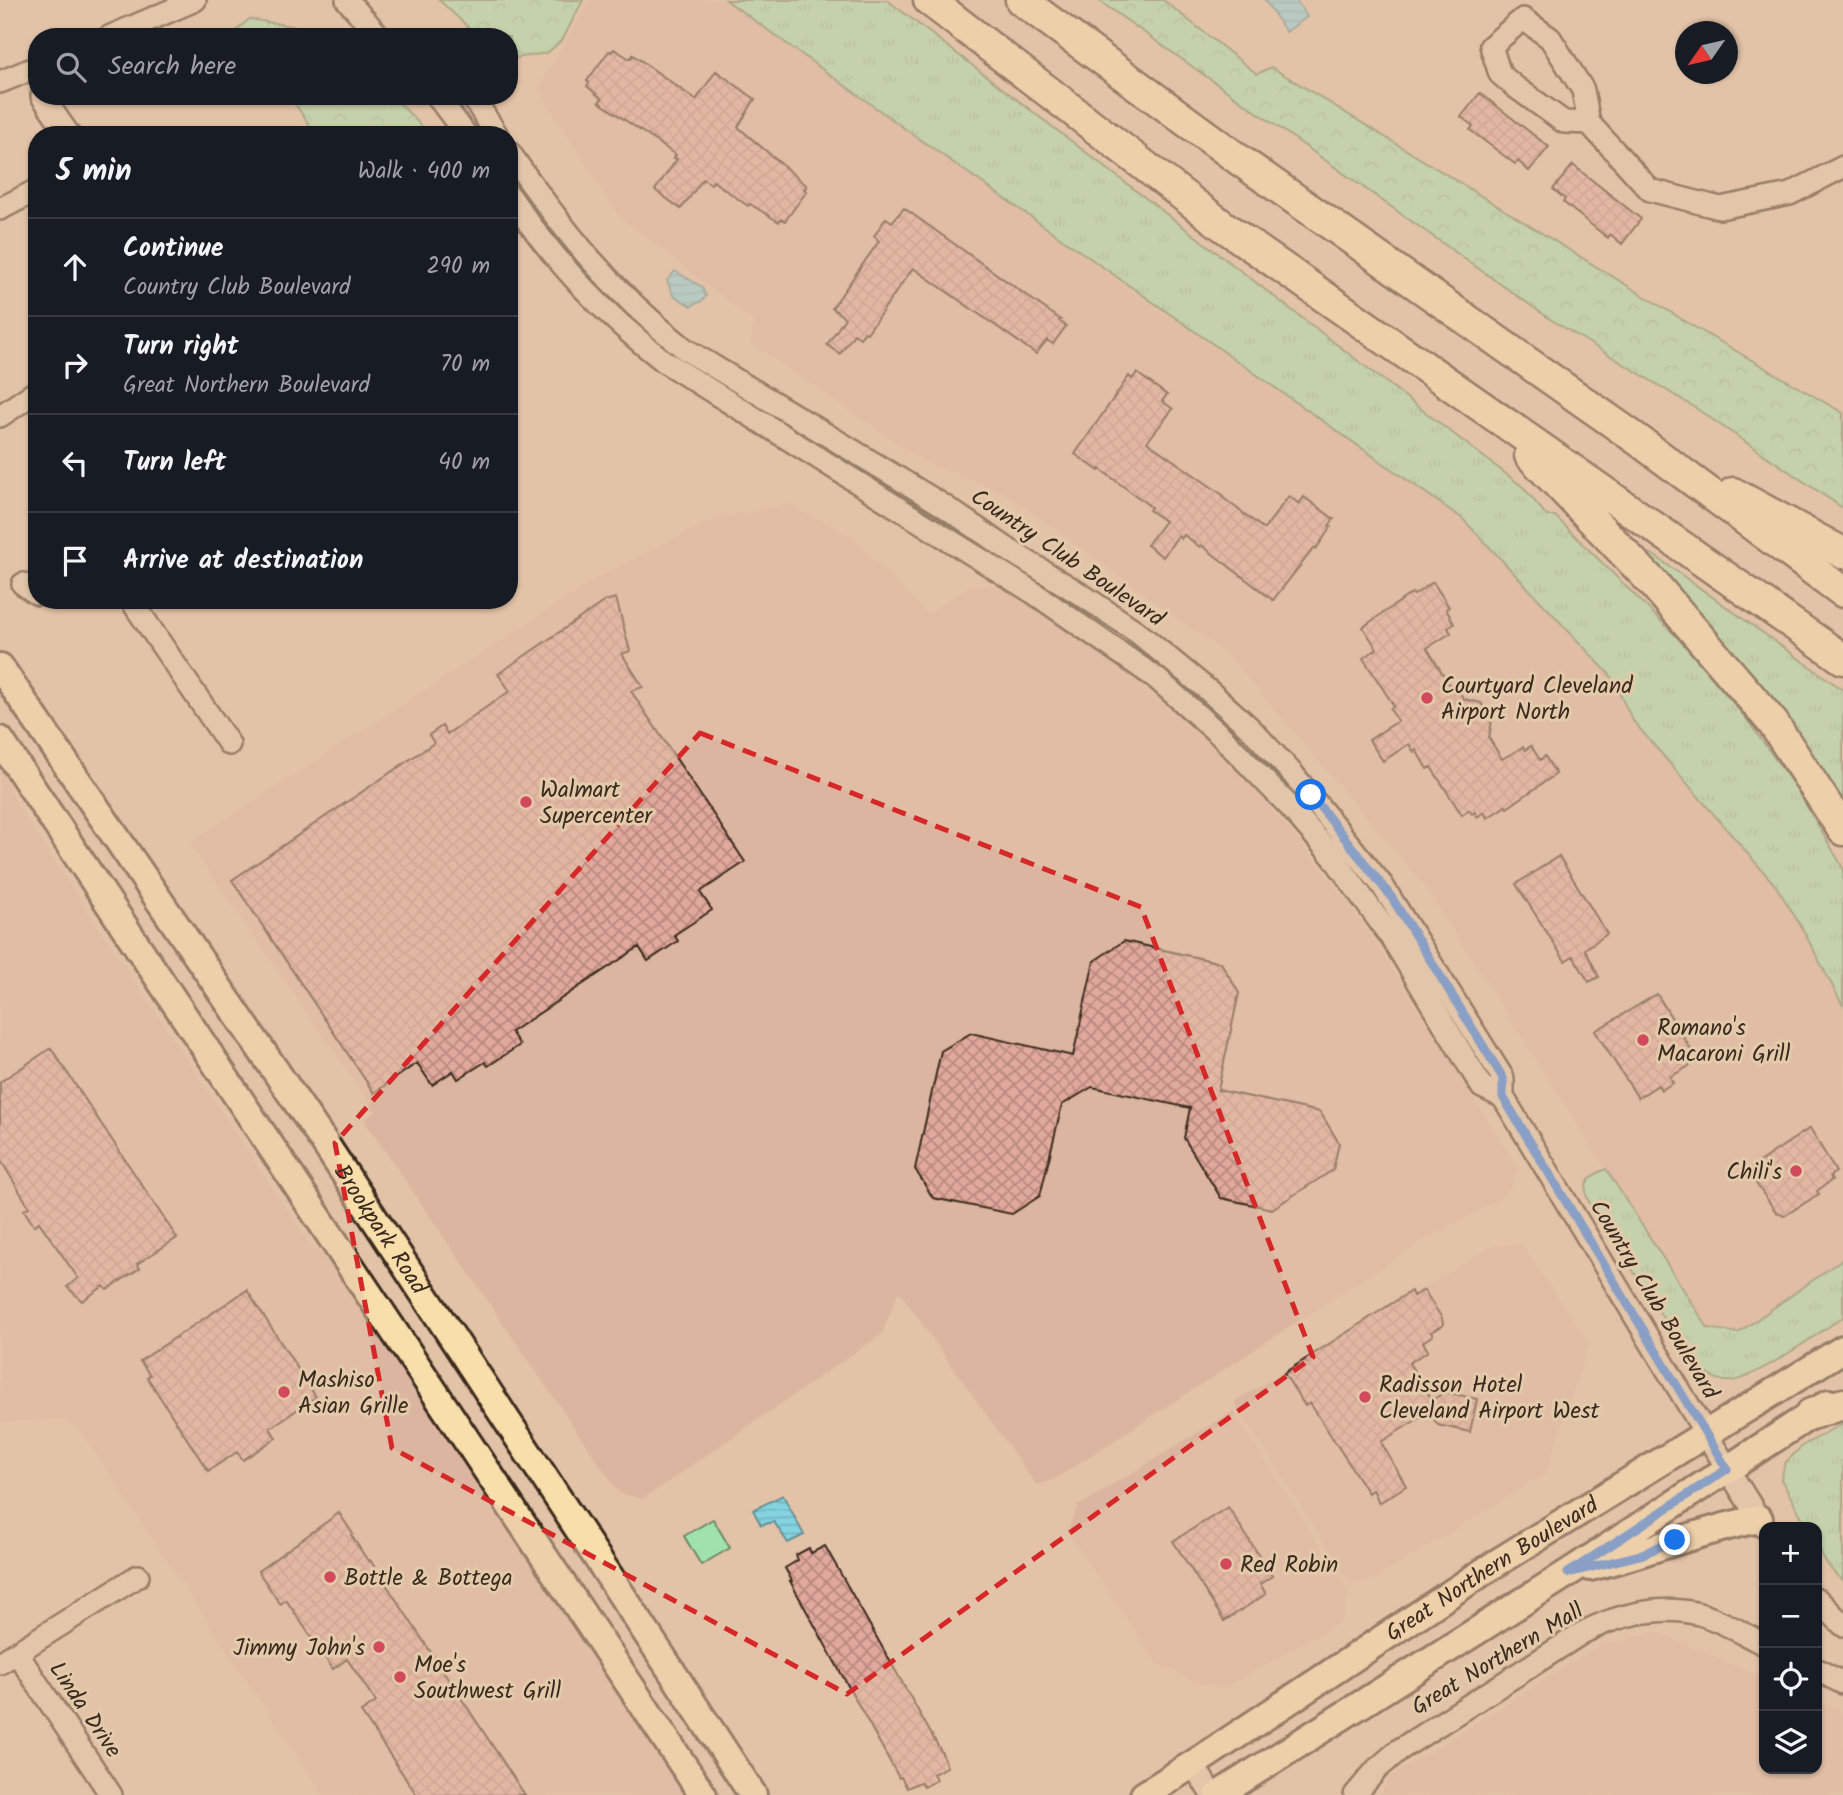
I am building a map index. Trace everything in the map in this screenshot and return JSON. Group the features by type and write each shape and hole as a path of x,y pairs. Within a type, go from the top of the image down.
{"highway":[{"path":"929,0 1223,226 1843,659"},
{"path":"1021,0 1238,159 1638,440 1843,592"},
{"path":"1486,409 1654,584 1773,723 1843,830"},
{"path":"1638,440 1843,553"},
{"path":"1811,1415 1843,1404"}],"main road":[{"name":"Brookpark Road","path":"0,667 324,1143 753,1795"},
{"name":"Brookpark Road","path":"0,740 703,1795"},
{"name":"Great Northern Boulevard","path":"1144,1795 1495,1564 1843,1349"},
{"name":"Great Northern Boulevard","path":"1218,1795 1568,1573 1843,1394"},
{"path":"1568,1573 1640,1555 1675,1540 1720,1527 1759,1523"}],"street":[{"path":"130,28 195,0"},
{"path":"347,0 372,28"},
{"path":"1589,123 1564,122 1514,86 1500,74 1490,46 1523,19 1550,38 1583,90 1589,123 1650,190 1720,208 1790,194 1843,167"},
{"path":"0,82 28,77"},
{"path":"49,105 63,126"},
{"path":"444,105 459,126"},
{"path":"478,105 491,126"},
{"name":"Country Club Boulevard","path":"518,165 598,270 627,300 685,349 941,504 1137,632 1250,728 1311,795 1392,898 1503,1078 1503,1097 1761,1522"},
{"path":"0,209 28,195"},
{"name":"Country Club Boulevard","path":"518,208 576,282 620,326 665,362 1045,600 1156,678 1213,729 1290,807 1334,858 1393,940 1482,1087 1503,1097"},
{"path":"0,415 28,397"},
{"path":"137,609 229,744"},
{"path":"8,1658 138,1576"},
{"path":"1822,1604 1843,1625"},
{"name":"Great Northern Mall","path":"1356,1795 1377,1769 1407,1744 1599,1625 1641,1612 1688,1612 1709,1617 1759,1642"},
{"name":"Linda Drive","path":"8,1658 111,1795"},
{"path":"1822,1672 1843,1683"},
{"path":"1193,1764 1212,1795"}],"highlighted area":[{"path":"700,733 1141,907 1313,1357 847,1694 392,1448 335,1143"}],"shaded area":[{"path":"590,0 726,0 1132,291 1463,519 1611,676 1633,721 1776,886 1801,926 1843,1006 1843,1259 1738,1333 1708,1328 1424,885 1229,656 1005,493 923,461 750,343 754,322 618,215 538,89"},
{"path":"788,504 850,535 927,614 970,586 997,585 1090,646 1178,714 1247,779 1334,884 1376,943 1518,1168 1510,1189 1493,1203 1418,1244 1053,1480 1036,1485 899,1291 882,1334 643,1499 619,1493 364,1120 376,1112 189,843 602,575 713,519"},
{"path":"0,766 16,803 311,1246 335,1262 487,1500 686,1795 323,1795 78,1427 59,1419 0,1422"},
{"path":"1521,1244 1589,1343 1546,1473 1374,1580 1350,1583 1234,1402 1492,1246"},
{"path":"1233,1411 1349,1591 1342,1621 1223,1689 1192,1681 1156,1662 1067,1532 1078,1506"},
{"path":"1657,1632 1759,1676 1759,1774 1822,1774 1822,1703 1843,1712 1843,1795 1380,1795 1389,1778 1598,1646"}],"green space":[{"path":"439,0 583,0 563,39 547,53 518,58 518,28 467,26"},
{"path":"726,0 887,0 1523,487 1547,516 1555,516 1680,640 1745,717 1798,791 1843,868 1843,1006 1801,926 1776,886 1633,721 1611,676 1463,519 918,138"},
{"path":"1098,0 1163,0 1257,74 1271,67 1693,326 1843,413 1843,508 1694,407 1550,319"},
{"path":"249,19 297,28 239,28"},
{"path":"296,105 402,105 421,126 310,126"},
{"path":"1634,550 1652,554 1843,690 1843,803 1813,757 1772,703"},
{"path":"1606,1169 1708,1328 1738,1333 1843,1259 1843,1317 1787,1354 1742,1378 1724,1381 1712,1377 1686,1354 1588,1200 1586,1189 1589,1180"},
{"path":"1843,1423 1843,1581 1831,1570 1823,1557 1822,1522 1804,1522 1781,1479 1785,1463 1802,1446"},
{"path":"713,1519 730,1548 701,1565 684,1536"}],"water":[{"path":"1265,0 1296,0 1307,17 1286,32"},
{"path":"675,271 702,287 706,296 702,301 691,306 673,295 667,281"},
{"path":"783,1495 804,1535 788,1543 774,1522 761,1525 753,1510"}],"building":[{"path":"614,49 630,59 633,55 696,100 716,71 755,99 738,127 807,186 804,189 807,191 785,221 781,219 779,222 750,204 748,206 713,181 711,184 703,179 681,209 655,190 677,159 674,158 676,155 599,102 602,99 587,86 587,81 609,51"},
{"path":"1480,93 1549,147 1529,171 1518,161 1515,164 1470,130 1473,126 1461,117"},
{"path":"1573,165 1641,219 1622,244 1610,234 1608,238 1594,227 1563,202 1565,199 1553,189"},
{"path":"904,208 1061,320 1059,321 1066,326 1053,344 1047,340 1036,354 913,268 867,333 860,338 854,334 840,354 827,345 845,318 832,308 879,241 874,236 886,218 892,222"},
{"path":"1137,373 1167,395 1162,401 1173,409 1147,442 1223,495 1222,497 1264,529 1289,496 1299,504 1304,497 1334,519 1316,549 1314,548 1273,600 1184,535 1181,539 1178,536 1163,557 1147,545 1165,521 1149,510 1151,507 1100,469 1099,471 1075,454 1129,376 1132,379"},
{"name":"Courtyard Cleveland Airport North","path":"1433,582 1449,607 1446,609 1454,624 1448,628 1451,633 1427,648 1455,694 1459,692 1464,699 1481,703 1492,720 1489,738 1502,759 1523,747 1525,750 1531,746 1540,760 1545,756 1556,774 1507,808 1506,806 1487,818 1484,812 1477,817 1475,812 1472,814 1469,810 1462,815 1431,767 1427,769 1416,750 1414,752 1409,744 1383,761 1369,740 1398,721 1390,709 1394,706 1363,658 1377,649 1363,627 1412,593 1414,595"},
{"name":"Walmart Supercenter","path":"616,598 630,651 622,654 643,687 631,691 745,862 700,892 712,910 674,935 678,941 648,961 639,947 511,1032 520,1045 488,1066 485,1062 458,1079 453,1071 432,1085 417,1063 374,1093 232,880 434,743 429,735 442,726 447,734 510,691 498,674 605,601"},
{"path":"1559,856 1607,934 1585,949 1599,977 1589,982 1573,956 1565,961 1516,884"},
{"path":"1124,941 1221,963 1239,993 1218,1090 1320,1112 1339,1143 1333,1170 1272,1209 1221,1198 1184,1138 1190,1108 1092,1087 1062,1105 1040,1196 1012,1214 933,1198 915,1169 941,1051 971,1033 1073,1056 1094,961"},
{"path":"1657,994 1693,1053 1686,1057 1691,1065 1670,1077 1673,1083 1661,1090 1658,1085 1638,1098 1595,1031"},
{"path":"51,1048 177,1238 137,1264 140,1268 107,1290 104,1286 82,1301 67,1287 78,1278 39,1222 34,1226 24,1210 29,1207 0,1159 0,1082"},
{"path":"1810,1128 1836,1172 1830,1176 1832,1180 1817,1191 1819,1194 1784,1216 1776,1212 1755,1182 1753,1166"},
{"path":"247,1290 316,1397 270,1428 276,1438 243,1460 237,1452 208,1471 147,1377 150,1375 140,1361"},
{"name":"Radisson Hotel Cleveland Airport West","path":"1424,1290 1442,1318 1443,1325 1431,1332 1433,1335 1423,1342 1428,1351 1409,1363 1432,1400 1445,1392 1477,1399 1470,1432 1438,1425 1429,1412 1381,1442 1406,1486 1379,1503 1373,1489 1368,1493 1310,1403 1305,1406 1284,1373 1411,1291 1413,1296"},
{"name":"Red Robin","path":"1228,1507 1272,1576 1260,1584 1266,1594 1224,1621 1173,1541"},
{"path":"339,1513 368,1561 370,1560 525,1795 417,1795 361,1712 376,1702 347,1659 333,1669 286,1600 280,1604 258,1571"},
{"path":"825,1546 942,1753 947,1767 933,1774 937,1780 924,1787 920,1782 907,1788 901,1777 899,1778 790,1581 785,1568 798,1560 796,1555 809,1548 811,1553"}],"place":[{"name":"Courtyard Cleveland Airport North","path":"1427,698"},
{"name":"Walmart Supercenter","path":"526,802"},
{"name":"Romano's Macaroni Grill","path":"1643,1040"},
{"name":"Chili's","path":"1796,1171"},
{"name":"Mashiso Asian Grille","path":"284,1392"},
{"name":"Radisson Hotel Cleveland Airport West","path":"1365,1397"},
{"name":"Red Robin","path":"1226,1564"},
{"name":"Bottle & Bottega","path":"330,1577"},
{"name":"Jimmy John's","path":"379,1647"},
{"name":"Moe's Southwest Grill","path":"400,1677"}],"route":[{"path":"1311,795 1392,898 1503,1078 1503,1097 1727,1469 1568,1573 1640,1555 1675,1540"}]}
